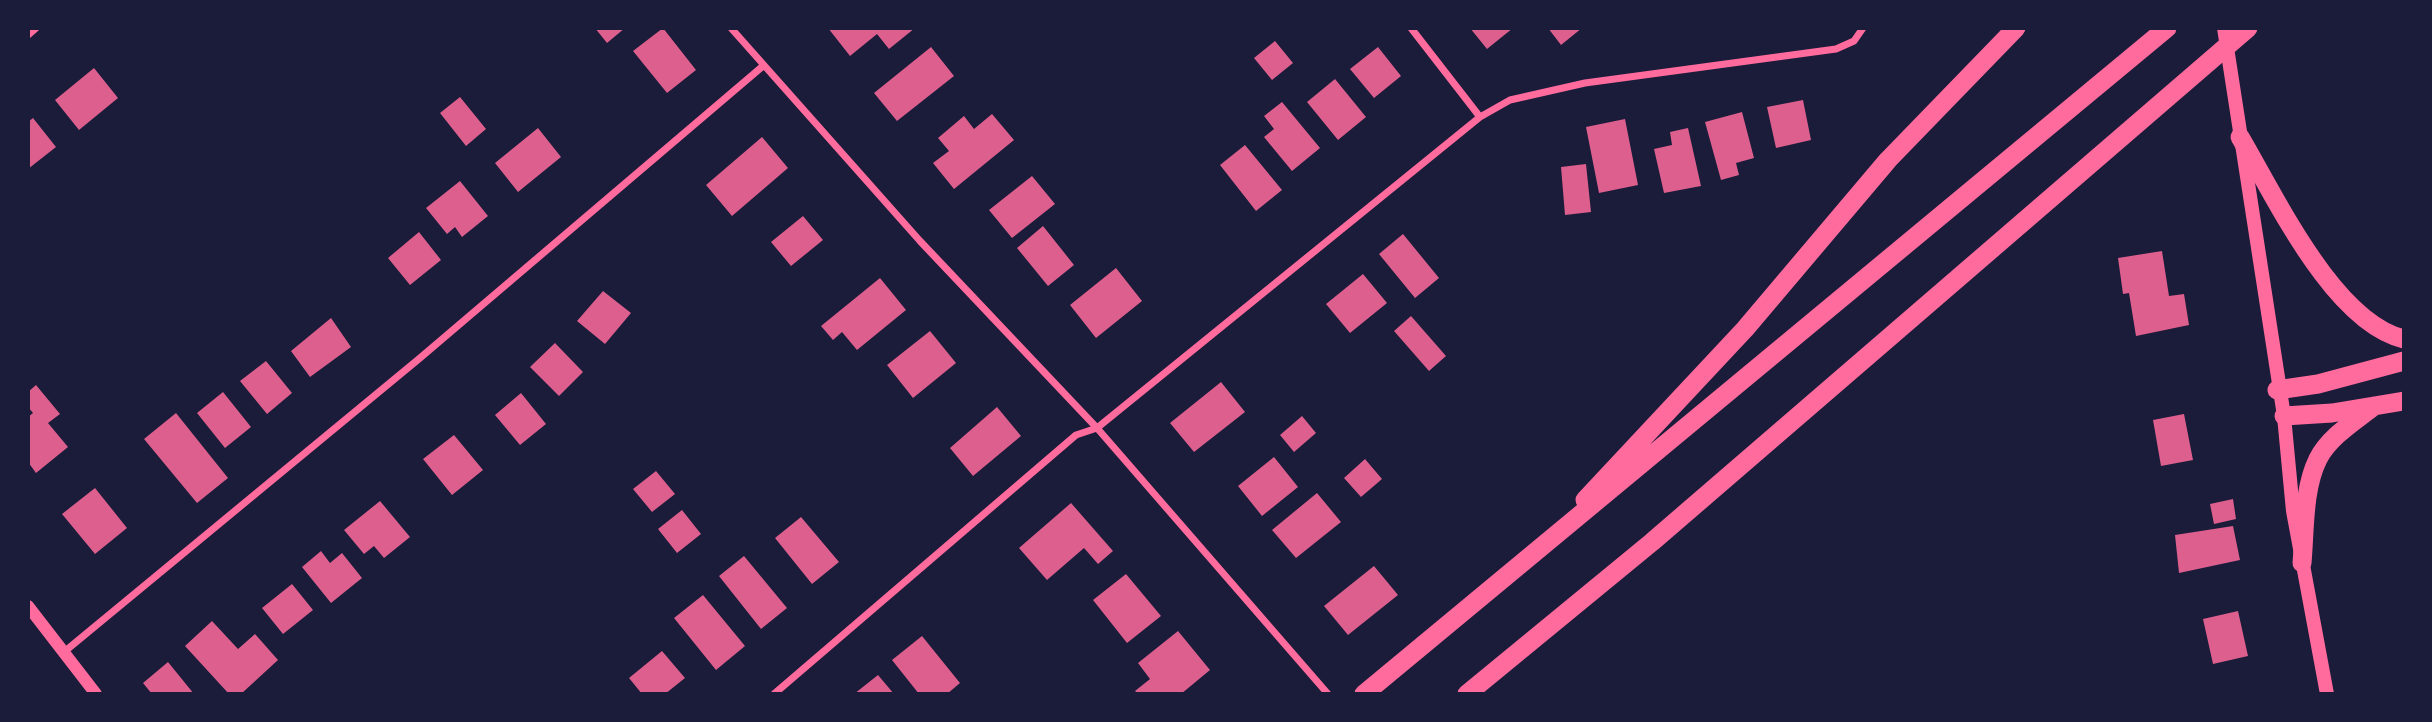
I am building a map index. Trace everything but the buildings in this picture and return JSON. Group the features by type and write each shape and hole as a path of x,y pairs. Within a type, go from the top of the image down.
{"highway":[{"path":"1528,560 1745,329 1888,160 2016,28"},
{"path":"1364,694 2167,28"},
{"path":"1467,694 1663,533 2248,28"},
{"path":"2241,136 2320,273 2355,311 2404,339"},
{"path":"2277,390 2318,384 2404,361"},
{"path":"2284,416 2332,413 2404,401"},
{"path":"2302,563 2308,499 2318,458 2343,430 2374,406"}],"main road":[{"path":"2224,28 2277,390 2284,416 2293,510 2327,694"}],"street":[{"path":"28,35 36,28"},
{"path":"731,28 919,241 1097,428 1328,694"},
{"path":"1411,28 1480,117"},
{"path":"774,694 1076,435 1097,428 1480,117 1510,100 1585,83 1836,49 1854,41 1863,28"},
{"path":"64,652 430,349 763,66"},
{"path":"28,606 96,694"}]}
